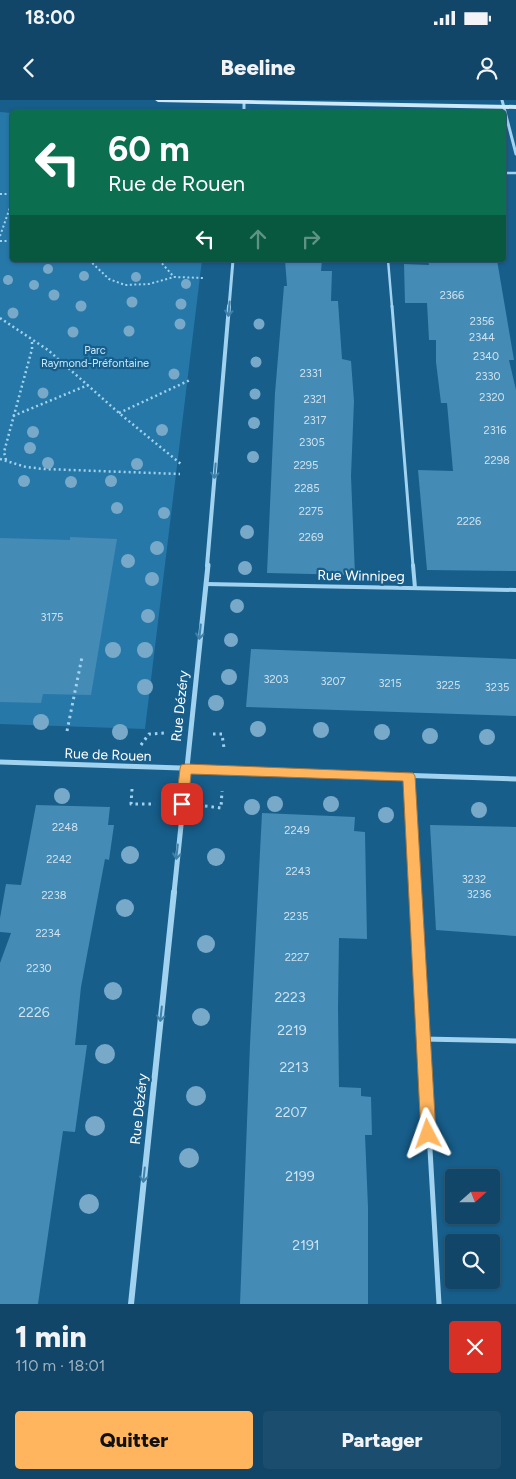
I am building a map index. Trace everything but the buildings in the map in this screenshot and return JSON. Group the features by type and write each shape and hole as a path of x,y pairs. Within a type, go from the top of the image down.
{"street":[{"path":"158,100 503,103 516,106"},
{"path":"506,115 516,154"},
{"name":"Rue Dézéry","path":"131,1304 206,584 233,262"},
{"name":"Rue de Rouen","path":"0,762 516,779"}],"lane":[{"path":"388,262 415,588"},
{"name":"Rue Winnipeg","path":"206,584 516,590"},
{"path":"409,776 422,1039 439,1304"},
{"path":"422,1039 516,1041"}],"path":[{"path":"0,236 10,208"},
{"path":"91,262 109,279 125,285 148,284 174,277 203,278"},
{"path":"161,262 174,277"},
{"path":"0,318 32,339 181,464"},
{"path":"6,460 4,452 32,349 32,339"},
{"path":"119,413 190,380"},
{"path":"13,416 88,385"},
{"path":"0,459 26,467 44,469 180,474"},
{"path":"67,731 82,657"},
{"path":"138,749 149,734 165,733"},
{"path":"222,734 224,751"},
{"path":"133,783 131,804 155,804"},
{"path":"221,808 223,787"}],"green space":[{"name":"Parc Raymond-Préfontaine","path":"0,112 10,113 10,262 202,262 145,729 0,724"}],"route":[{"path":"182,804 186,769 409,776 428,1134"}]}
